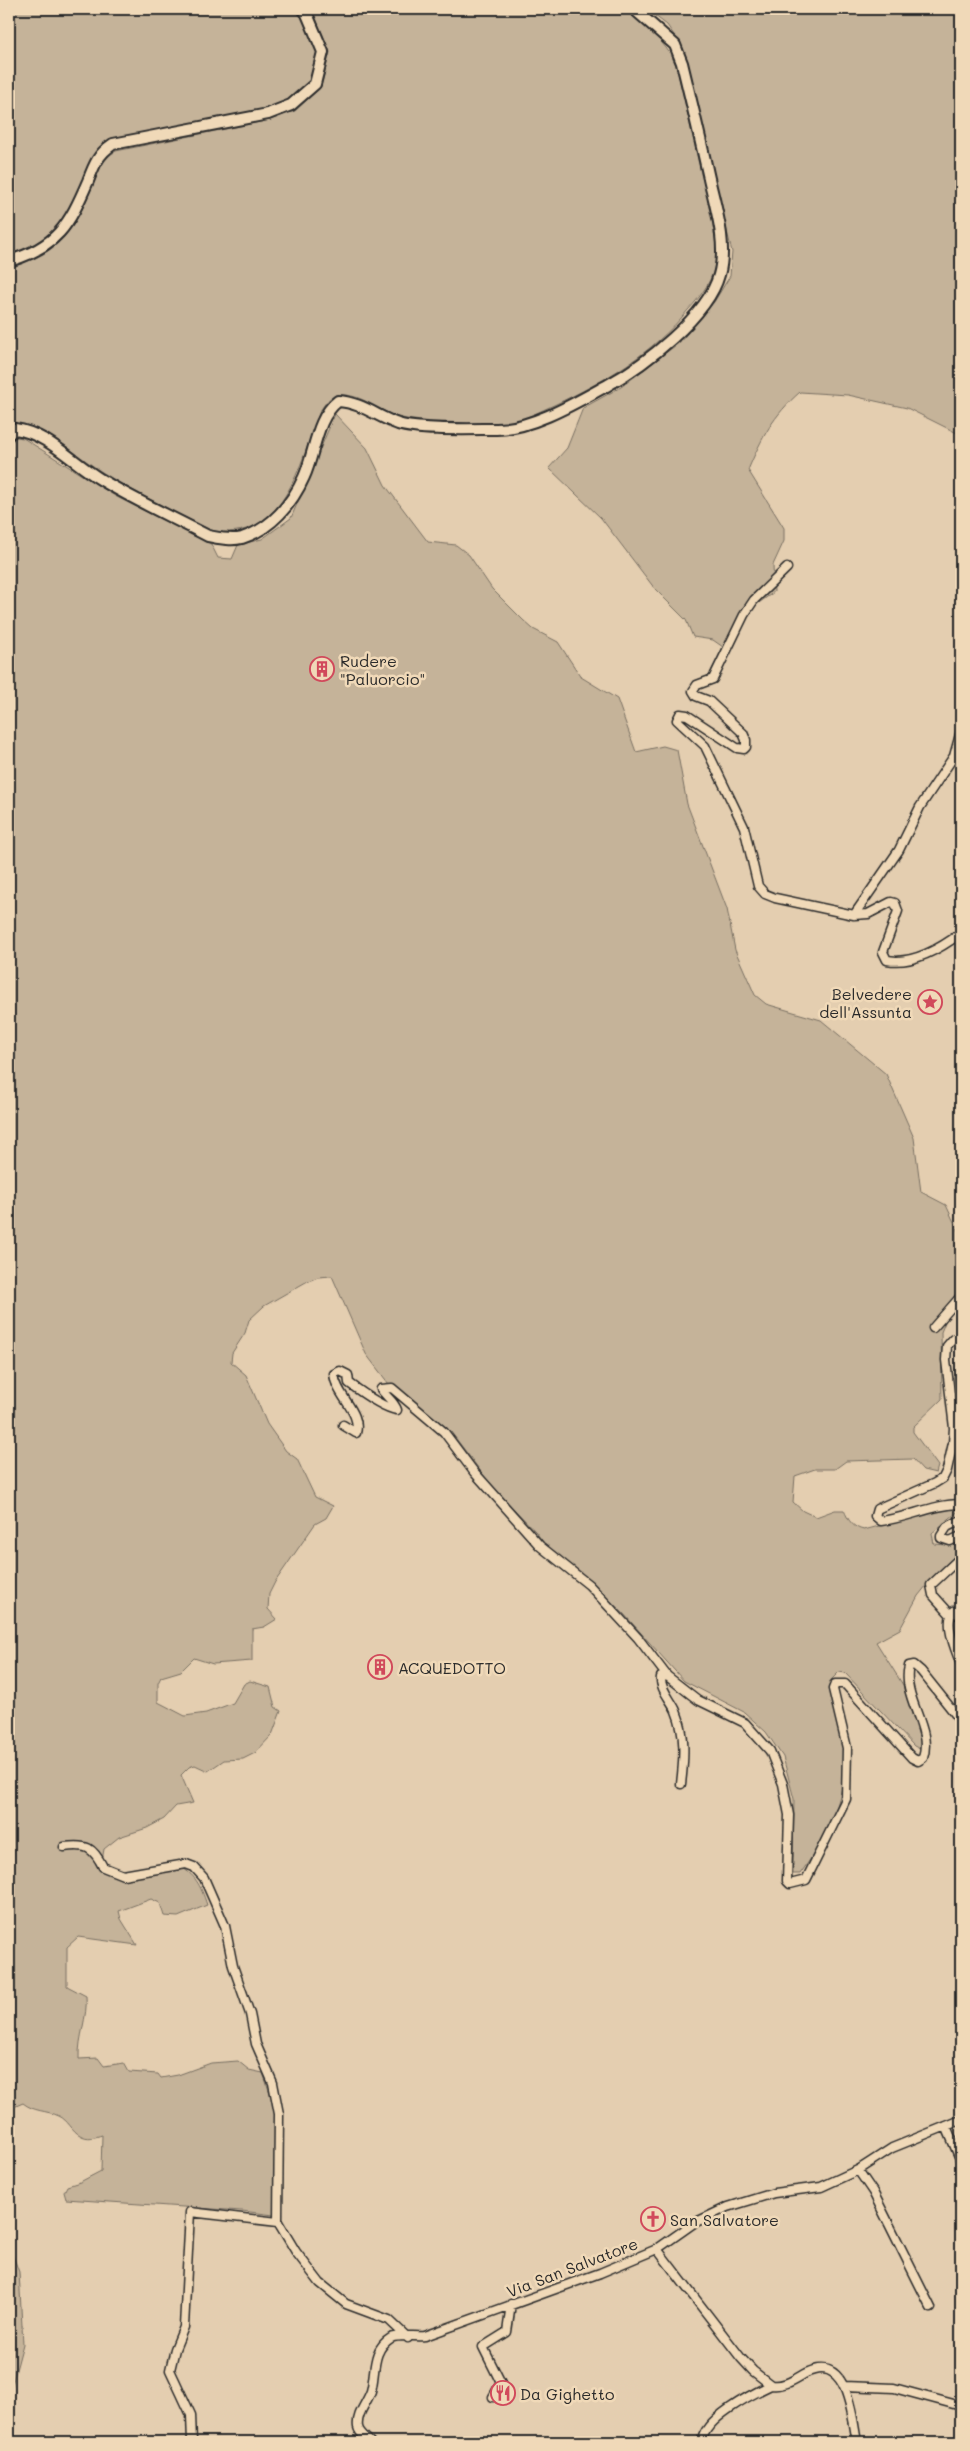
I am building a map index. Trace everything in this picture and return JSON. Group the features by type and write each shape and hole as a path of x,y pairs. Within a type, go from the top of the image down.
{"street":[{"path":"9,261 29,255 49,244 73,216 98,156 113,144 268,114 292,105 315,84 323,52 307,14 303,9"},
{"path":"9,434 15,429 26,430 40,437 100,479 208,536 234,539 242,538 264,527 287,507 304,478 326,414 338,401 348,402 399,424 416,427 513,428 530,423 588,396 622,377 660,350 709,297 719,276 723,257 720,225 682,63 675,45 634,9"},
{"path":"787,568 754,600 744,615 713,679 697,685 693,691 696,696 710,701 743,733 746,747 744,749 737,748 687,715 680,714 677,716 677,720 705,746 744,827 760,889 775,898 854,915 868,914 891,902 895,903 898,911 884,952 887,960 893,961 923,956 944,946 961,933"},
{"path":"854,915 900,850 920,807 954,756 961,731"},
{"path":"933,1328 961,1296"},
{"path":"961,1331 947,1346 946,1360 954,1428 947,1470 943,1478 878,1509 875,1516 881,1520 890,1520 943,1504 961,1504"},
{"path":"953,1339 961,1336"},
{"path":"343,1425 356,1434 358,1426 355,1417 338,1391 334,1374 340,1371 348,1375 349,1383 358,1390 383,1405 398,1410 395,1403 386,1397 380,1389 392,1388 444,1432 474,1472 540,1546 589,1585 638,1638 667,1676 698,1700 745,1723 770,1751 783,1784 789,1815 786,1875 790,1884 806,1880 846,1799 847,1748 833,1689 834,1684 845,1684 912,1758 918,1761 924,1758 926,1744 908,1683 909,1666 914,1665 921,1671 961,1721"},
{"path":"961,1520 948,1527 941,1536 945,1540 950,1541 961,1536"},
{"path":"950,1614 932,1594 931,1585 961,1557"},
{"path":"950,1614 954,1611 961,1617"},
{"path":"950,1614 949,1619 954,1648 961,1664"},
{"path":"667,1676 661,1677 661,1685 676,1710 682,1730 684,1757 681,1784"},
{"path":"64,1847 79,1845 89,1848 96,1853 103,1867 118,1874 134,1874 186,1864 194,1867 204,1878 225,1926 233,1966 250,2014 256,2044 273,2083 279,2114 278,2222 296,2252 320,2283 346,2304 389,2320 408,2338"},
{"name":"Via San Salvatore","path":"370,2442 358,2429 358,2423 361,2410 371,2391 373,2368 389,2339 394,2337 425,2336 600,2273 657,2249 694,2223 728,2207 774,2193 821,2187 858,2170 892,2148 961,2120"},
{"path":"946,2126 961,2161"},
{"path":"858,2170 873,2192 931,2308"},
{"path":"192,2442 191,2415 170,2370 175,2348 184,2327 190,2212 278,2222"},
{"path":"657,2249 741,2358 753,2371 771,2385"},
{"path":"493,2397 501,2384 483,2347 507,2332 511,2304"},
{"path":"702,2442 705,2432 744,2398 771,2385 784,2385 813,2370 821,2368 837,2375 844,2386 857,2442"},
{"path":"844,2386 894,2388 961,2406"}],"shaded area":[{"path":"9,9 296,9 303,16 317,52 310,81 289,101 267,109 111,139 100,147 93,156 77,193 56,228 37,244 9,255"},
{"path":"312,9 624,9 660,41 676,65 712,222 716,249 715,266 710,280 698,298 674,326 643,353 627,365 591,386 522,419 489,424 412,420 394,415 356,397 336,395 320,411 296,475 285,496 272,513 256,525 235,531 210,530 115,480 49,435 25,425 13,423 9,426 9,268 41,255 53,248 63,238 79,216 101,166 116,151 270,120 295,111 321,87 330,52"},
{"path":"646,9 961,9 961,435 907,408 848,395 800,392 782,410 758,447 748,470 784,528 784,541 773,565 774,592 756,605 745,618 717,680 710,673 723,647 713,640 693,637 686,620 655,589 601,518 549,468 567,448 583,408 621,387 680,342 714,302 730,276 732,252 683,48 667,25"},
{"path":"335,414 367,448 385,485 428,542 456,545 469,555 492,589 523,620 533,629 558,642 581,677 617,699 636,752 663,746 677,750 687,804 727,909 735,950 755,995 766,1004 821,1020 886,1074 914,1138 921,1192 946,1205 961,1237 961,1283 941,1332 942,1399 913,1427 913,1432 938,1466 936,1473 923,1470 913,1459 846,1461 835,1469 815,1469 795,1476 793,1502 803,1511 816,1517 835,1510 844,1510 851,1523 864,1530 951,1507 961,1509 932,1533 934,1544 947,1545 961,1540 961,1550 935,1575 918,1596 900,1629 876,1642 903,1685 922,1746 920,1749 914,1746 845,1673 839,1672 829,1682 843,1746 843,1780 840,1797 827,1829 810,1860 800,1874 793,1874 794,1799 783,1757 766,1732 744,1712 684,1681 623,1613 583,1575 550,1552 536,1532 491,1485 451,1432 412,1399 392,1388 366,1354 332,1276 318,1277 306,1282 264,1306 249,1320 245,1333 232,1353 231,1362 246,1375 267,1424 286,1451 297,1459 315,1497 333,1506 326,1518 315,1524 275,1582 269,1594 268,1609 277,1619 264,1627 252,1629 252,1661 213,1664 194,1658 181,1671 161,1677 158,1683 158,1702 185,1716 206,1713 233,1703 244,1684 250,1681 270,1687 275,1707 281,1711 272,1735 255,1753 243,1759 224,1760 208,1771 195,1765 189,1767 181,1775 193,1803 176,1806 164,1819 147,1828 119,1837 104,1849 102,1861 110,1873 164,1870 176,1864 193,1876 202,1891 207,1905 178,1917 164,1916 160,1903 151,1899 119,1911 121,1919 137,1945 78,1937 67,1947 67,1986 86,1996 86,2012 79,2059 98,2058 104,2066 124,2063 129,2072 158,2074 161,2078 178,2075 211,2063 238,2061 249,2070 263,2073 275,2108 277,2171 274,2215 242,2211 66,2199 64,2192 67,2186 80,2182 101,2171 102,2135 91,2138 83,2137 59,2116 31,2108 23,2103 9,2109 9,445 16,437 23,438 115,496 211,544 218,558 232,559 238,545 262,539 291,518"},
{"path":"9,2245 19,2272 23,2344 9,2396"}],"place":[{"name":"Rudere \"Paluorcio\"","path":"322,669"},
{"name":"Belvedere dell'Assunta","path":"930,1002"},
{"name":"ACQUEDOTTO","path":"380,1667"},
{"name":"San Salvatore","path":"653,2219"},
{"name":"Da Gighetto","path":"503,2393"}]}
